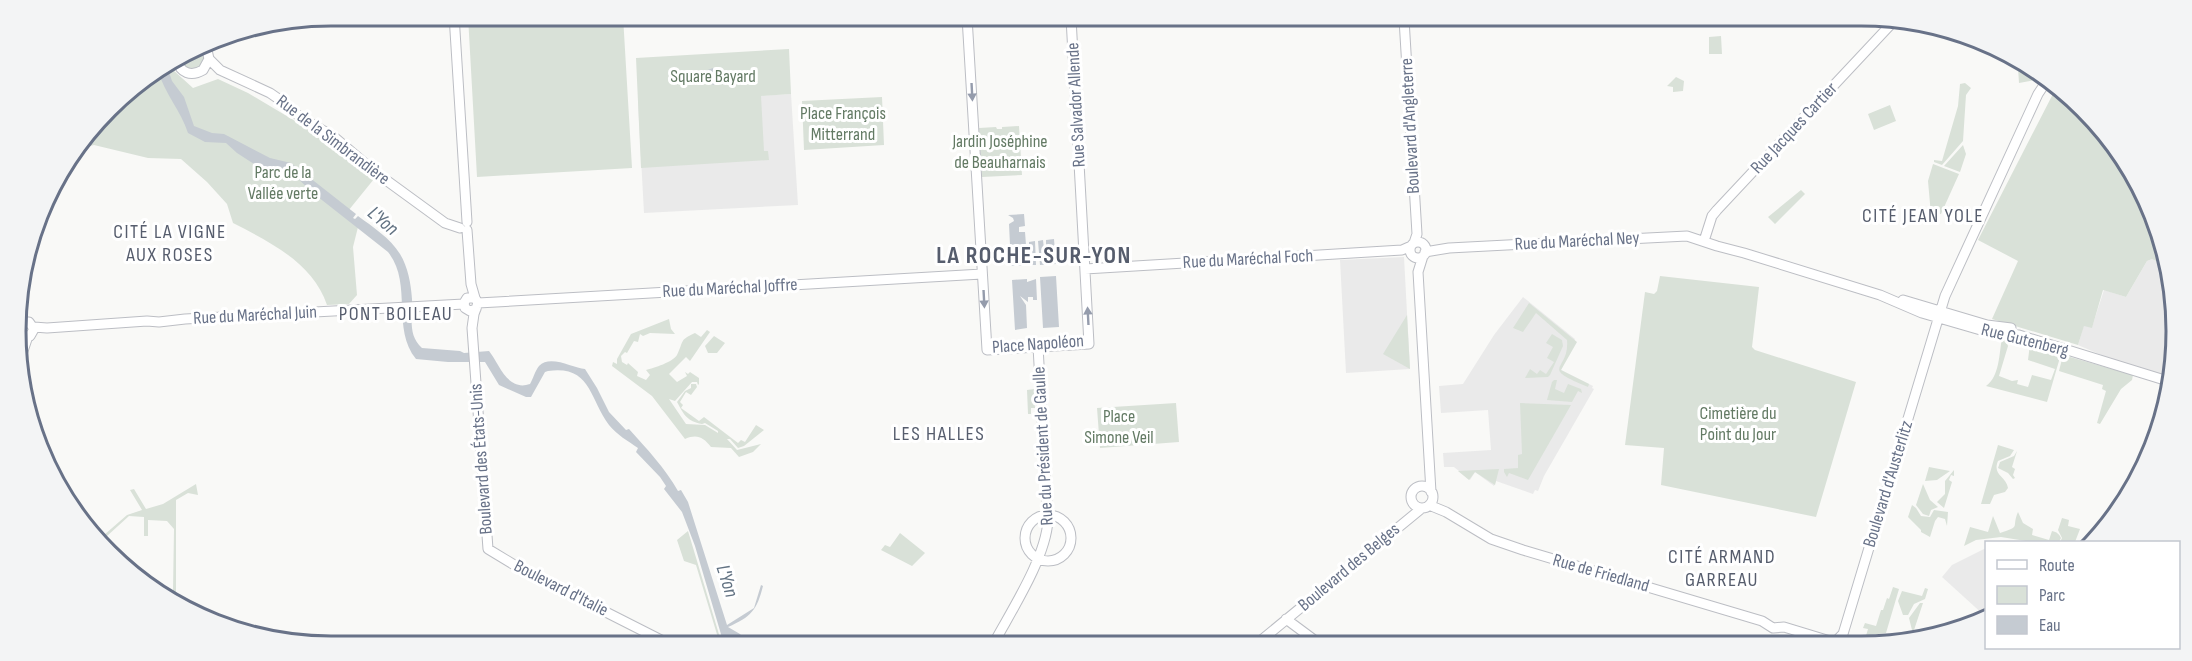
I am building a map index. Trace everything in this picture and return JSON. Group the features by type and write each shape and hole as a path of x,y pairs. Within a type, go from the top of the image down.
{"street":[{"path":"455,26 464,195 467,205 463,226 469,250 471,304"},
{"name":"Place Napoléon","path":"968,26 987,350 1089,344 1081,192"},
{"name":"Rue Salvador Allende","path":"1071,26 1081,192"},
{"name":"Boulevard d'Angleterre","path":"1404,26 1430,473 1429,501"},
{"name":"Rue Jacques Cartier","path":"1704,241 1712,216 1717,210 1889,27"},
{"name":"Rue de la Simbrandière","path":"207,52 209,59 220,70 270,93 300,117 334,137 375,171 441,218 463,226"},
{"path":"203,70 209,59"},
{"name":"Rue de la Simbrandière","path":"179,66 186,72 194,74 203,70 220,70"},
{"name":"Boulevard d'Austerlitz","path":"1841,636 1939,315 1961,258 2043,86"},
{"name":"Rue du Maréchal Ney","path":"1416,248 1676,235 1704,241"},
{"name":"Rue Gutenberg","path":"1704,241 1880,295 1984,331 2019,335 2163,379"},
{"name":"Rue du Maréchal Foch","path":"1085,269 1416,248"},
{"name":"Rue du Maréchal Joffre","path":"471,304 982,274"},
{"name":"Rue Gutenberg","path":"1880,295 1912,310 2015,329 2163,376"},
{"name":"Rue du Maréchal Juin","path":"26,331 471,304"},
{"name":"Boulevard des États-Unis","path":"471,304 485,537 490,551"},
{"name":"Rue du Président de Gaulle","path":"998,636 1038,559 1047,536 1038,347"},
{"path":"1422,486 1429,501 1416,506 1412,500 1414,490 1422,486 1430,473"},
{"name":"Boulevard des Belges","path":"1411,516 1412,500"},
{"name":"Rue de Friedland","path":"1429,501 1480,534 1516,548 1762,621 1773,628 1784,627 1814,636"},
{"name":"Boulevard des Belges","path":"1266,636 1429,501"},
{"path":"1047,514 1056,515 1066,522 1070,531 1071,542 1067,552 1059,558 1048,561 1038,559 1027,548 1025,533 1032,521 1047,514"},
{"name":"Boulevard d'Italie","path":"490,551 653,636"},
{"path":"1286,619 1309,636"}],"shaded area":[{"path":"791,94 798,205 644,213 638,103"},
{"path":"1404,257 1410,369 1346,373 1340,260"},
{"path":"2152,259 2158,262 2166,311 2166,350 2162,381 2078,345 2084,325 2092,327 2104,290 2126,297 2147,261"},
{"path":"1523,297 1575,339 1561,370 1593,386 1594,389 1544,476 1538,491 1535,490 1533,494 1496,481 1494,486 1475,472 1470,480 1454,467 1444,467 1443,453 1491,450 1488,410 1441,413 1439,386 1463,384 1494,335"},
{"path":"1985,548 1985,609 1980,611 1942,577 1952,565"}],"green space":[{"path":"469,26 624,26 632,168 477,177"},
{"path":"1721,36 1722,54 1709,54 1709,37"},
{"name":"Square Bayard","path":"789,49 791,94 761,96 764,151 768,151 769,160 641,168 636,58"},
{"path":"204,54 206,57 200,69 187,70 183,64"},
{"path":"2018,69 2035,80 2019,83"},
{"name":"Parc de la Vallée verte","path":"173,70 193,88 218,79 248,93 332,143 374,179 344,216 358,227 353,247 357,295 349,304 327,305 312,277 301,266 275,246 233,223 227,204 181,159 148,158 94,145 88,147 101,129 129,101"},
{"path":"1676,77 1684,81 1683,91 1673,92 1673,87 1667,86"},
{"path":"1965,83 1971,88 1966,95 1963,141 1942,165 1934,160 1942,161 1958,106 1960,84"},
{"path":"2053,94 2091,129 2126,178 2143,214 2159,262 2152,259 2147,261 2126,297 2103,290 2092,328 2084,326 2078,345 1992,319 2018,261 1978,240"},
{"name":"Place François Mitterrand","path":"882,97 884,145 804,150 802,101"},
{"path":"1890,105 1896,121 1874,130 1868,114"},
{"name":"Jardin Joséphine de Beauharnais","path":"1019,126 1022,175 982,177 979,128 1002,129 1002,127"},
{"path":"1963,145 1966,154 1960,172 1944,166"},
{"path":"1933,164 1959,174 1941,214 1931,215 1928,181"},
{"path":"1801,190 1805,194 1775,224 1768,217"},
{"name":"Cimetière du Point du Jour","path":"1660,276 1759,287 1752,347 1755,350 1856,382 1816,517 1661,485 1664,448 1625,445 1645,292 1654,294 1657,291"},
{"path":"1529,303 1577,342 1561,370 1589,384 1588,387 1560,371 1567,350 1567,340 1536,313 1523,332 1513,328"},
{"path":"1407,315 1410,369 1383,354"},
{"path":"669,319 671,329 675,334 650,333 643,336 640,334 638,342 634,341 627,353 621,356 622,362 627,365 628,363 638,372 637,376 646,380 650,375 646,370 675,358 686,337 695,333 701,337 707,330 710,332 690,361 686,357 669,374 677,382 687,376 685,372 688,374 690,372 699,378 699,384 692,382 675,401 669,399 686,424 705,425 718,433 705,423 697,423 689,419 684,414 677,402 685,391 691,388 691,384 696,384 697,387 691,395 686,392 680,402 683,405 681,408 699,421 704,417 738,443 741,440 745,442 756,425 764,430 744,446 738,448 730,439 727,439 737,450 761,444 753,452 739,457 731,448 711,447 700,437 685,439 652,396 612,366 613,362 617,364 617,359 631,334"},
{"path":"1552,334 1562,340 1563,346 1550,375 1525,378 1530,369 1537,374 1540,370 1546,374 1554,362 1547,358 1553,347 1546,343"},
{"path":"714,336 725,343 717,353 708,353 705,346"},
{"path":"2002,338 2005,338 2008,346 1999,376 2012,381 2018,380 2017,384 2028,387 2032,375 2051,380 2055,369 2028,360 2030,344 2061,354 2047,402 1986,386 1991,382 1996,370"},
{"path":"2063,355 2133,375 2132,380 2121,389 2100,424 2097,423 2106,391 2102,389 2103,385 2059,371"},
{"path":"1554,380 1557,380 1555,389 1564,393 1568,384 1581,389 1582,393 1578,391 1572,402 1547,400"},
{"path":"1034,389 1035,408 1031,408 1031,414 1028,414 1027,390"},
{"name":"Place Simone Veil","path":"1176,403 1179,442 1100,448 1097,408"},
{"path":"1520,403 1571,405 1528,480 1509,473 1507,477 1504,472 1504,469 1518,468 1518,455 1522,454"},
{"path":"1998,445 2014,450 2010,456 1998,461 1997,466 1998,473 2008,488 2005,492 1994,495 1990,504 1981,504"},
{"path":"2017,451 2012,467 2015,469 2013,479 2008,473 1998,468 2000,462 2014,456"},
{"path":"1929,467 1950,471 1937,480 1925,481"},
{"path":"1499,469 1495,485 1475,472 1469,480 1458,471"},
{"path":"1954,470 1954,476 1951,475 1949,480 1952,482 1944,508 1937,502 1945,494 1945,481"},
{"path":"196,484 198,495 188,493 176,500 176,594 173,591 174,529 167,521 148,520 148,536 144,536 144,517 129,516 107,538 104,535 127,515 142,510 130,490 134,489 146,509 163,504"},
{"path":"1923,484 1930,500 1938,507 1931,510 1929,516 1923,514 1916,505"},
{"path":"1912,505 1921,516 1930,517 1934,510 1948,512 1947,526 1945,519 1938,517 1930,537 1921,532 1908,517"},
{"path":"2018,512 2023,523 2033,529 2032,535 2049,540 2054,531 2061,538 2060,541 2026,541 2001,537 1976,540 1964,546 1970,527 1988,532 1993,516 2000,533 2015,526"},
{"path":"2062,518 2069,520 2068,526 2080,529 2075,541 2060,541 2062,538 2058,530"},
{"path":"688,531 720,636 717,636 696,565 684,561 677,540"},
{"path":"900,533 925,553 912,566 881,550 885,545 890,547"},
{"path":"1893,587 1899,589 1886,633 1866,636 1868,629 1863,628 1865,623 1876,626 1881,610 1887,598 1889,599"},
{"path":"1925,588 1928,589 1925,599 1914,604 1908,615 1903,615 1898,601 1902,591 1922,596"},
{"path":"1920,603 1923,603 1914,630 1912,630 1909,618"}],"water":[{"path":"713,68 725,72 726,79 714,85 702,81 700,77 705,71"},
{"path":"169,72 172,81 184,97 194,126 212,133 224,134 270,158 291,163 356,214 353,218 358,216 391,243 403,259 407,270 412,293 414,337 422,348 464,353 489,351 505,375 515,384 522,385 530,384 539,366 549,361 585,369 609,412 649,451 688,502 727,625 754,608 761,585 763,586 758,601 752,612 728,627 742,636 722,636 695,546 682,512 664,489 666,486 660,477 636,452 638,448 609,425 581,378 562,370 545,372 531,397 526,397 499,385 485,362 416,359 405,334 399,277 388,252 313,193 293,174 254,164 226,143 205,142 188,133 161,77"},
{"path":"1024,214 1025,226 1019,227 1019,232 1025,232 1026,245 1035,241 1036,265 1030,265 1027,261 1027,266 1011,266 1009,224 1014,221 1008,215"},
{"path":"1054,239 1056,264 1040,265 1038,241 1043,240 1044,249 1046,240"},
{"path":"1056,276 1059,327 1043,328 1040,277"},
{"path":"1027,279 1027,282 1036,279 1037,300 1028,297 1028,302 1020,296 1026,305 1027,328 1015,330 1012,280"}],"district":[{"name":"CITÉ JEAN YOLE","path":"1923,216"},
{"name":"CITÉ LA VIGNE AUX ROSES","path":"170,244"},
{"name":"LA ROCHE-SUR-YON","path":"1034,255"},
{"name":"PONT BOILEAU","path":"396,314"},
{"name":"LES HALLES","path":"939,434"},
{"name":"CITÉ ARMAND GARREAU","path":"1722,568"}],"water label":[{"name":"L'Yon","path":"383,221"},
{"name":"L'Yon","path":"727,581"}]}
